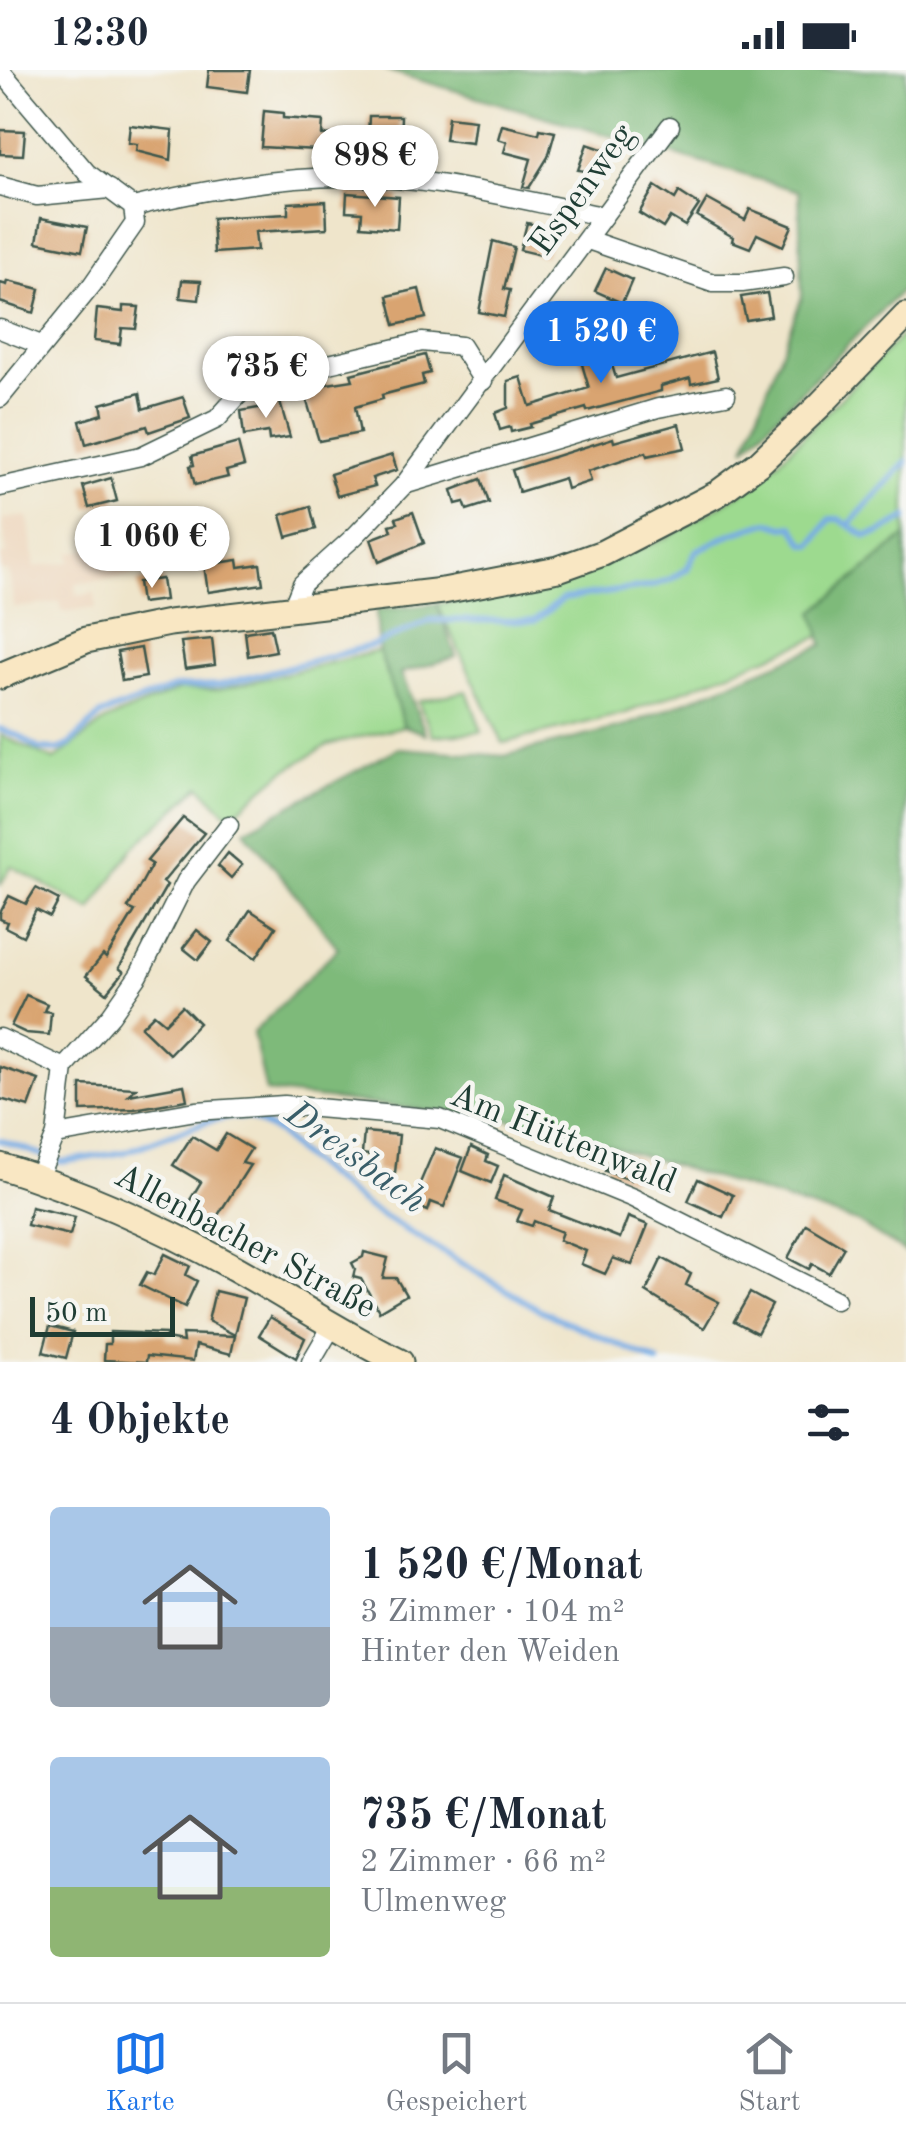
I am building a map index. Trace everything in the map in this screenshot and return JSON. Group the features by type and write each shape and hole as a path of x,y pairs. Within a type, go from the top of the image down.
{"main road":[{"path":"0,676 86,640 169,623 443,591 558,569 603,553 716,494 758,463 906,316"},
{"name":"Allenbacher Straße","path":"0,1166 47,1156 148,1224 232,1266 400,1362"}],"street":[{"path":"0,70 87,173 133,207 135,223 92,286 0,398"},
{"name":"Espenweg","path":"292,610 302,584 404,484 670,126"},
{"path":"133,207 195,192 349,176 445,185 603,216"},
{"path":"0,186 38,196 110,189"},
{"path":"588,240 713,282 742,283 784,277"},
{"path":"0,328 42,345"},
{"path":"0,486 142,456 216,419 244,389 278,376 383,349 422,342 461,346 482,381"},
{"path":"404,484 658,408 726,396"},
{"path":"47,1156 64,1068 111,1015 139,975 186,881 229,825"},
{"path":"0,1038 64,1068"},
{"name":"Am Hüttenwald","path":"47,1156 196,1111 284,1106 440,1119 633,1198 836,1300"},
{"path":"311,1362 332,1326"}],"shaded area":[{"path":"28,516 35,567 71,562 70,553 153,538 156,562 135,565 136,573 129,576 75,584 77,596 95,593 96,608 62,612 60,602 14,608 9,571 1,571 0,556 7,554 2,519"}],"green space":[{"path":"385,70 906,70 906,286 745,448 802,297 799,191"},
{"path":"906,331 906,536 815,611 821,636 626,713 503,743 437,604 537,589 667,538 756,484"},
{"path":"906,536 906,1253 857,1222 536,1123 266,1092 253,1033 338,948 245,830 399,748 504,756 626,726 823,645 814,612"},
{"path":"437,604 456,657 401,673 426,734 404,726 379,651 376,610"},
{"path":"379,651 404,726 328,745 283,772 230,817 200,786 134,847 91,910 11,866 0,886 0,735 54,760 105,721 180,689 218,690"},
{"path":"467,691 482,732 433,736 418,701"}],"building":[{"path":"209,70 250,70 247,92 207,87"},
{"path":"264,111 283,113 283,118 323,121 322,135 354,133 355,152 261,147"},
{"path":"369,116 401,116 400,144 368,139"},
{"path":"448,117 475,120 472,143 445,140"},
{"path":"130,125 173,130 171,160 136,151 137,144 128,143"},
{"path":"502,125 539,134 540,129 555,132 548,157 529,188 523,187 531,159 504,152 507,142 498,139"},
{"path":"0,130 25,131 23,155 0,154"},
{"path":"587,144 614,153 607,174 578,170"},
{"path":"655,186 675,199 679,192 699,205 685,226 670,217 663,228 639,213"},
{"path":"347,193 399,197 397,229 361,226 362,212 346,211"},
{"path":"707,199 745,220 750,209 792,226 783,246 757,234 750,248 732,241 733,237 697,216"},
{"path":"326,201 327,228 255,232 257,250 214,253 212,218 288,214 288,203"},
{"path":"41,218 87,227 82,251 37,242"},
{"path":"527,223 545,227 544,232 550,233 545,256 520,250"},
{"path":"493,241 514,247 504,289 510,290 504,317 479,312"},
{"path":"606,268 632,280 622,303 595,291"},
{"path":"182,280 201,281 199,300 180,298"},
{"path":"8,281 40,289 34,313 0,302 0,283 7,285"},
{"path":"419,289 426,318 395,325 388,296"},
{"path":"767,293 771,316 746,320 741,297"},
{"path":"123,306 139,307 136,329 122,328 120,344 94,341 97,309 123,312"},
{"path":"603,336 616,378 712,352 718,378 691,384 690,378 661,386 661,391 587,411 586,408 530,424 531,427 511,432 510,427 500,430 495,413 508,408 508,381 521,377 530,406 589,388 576,344"},
{"path":"425,355 430,373 422,375 424,384 355,407 360,433 319,441 305,395 309,394 308,387 353,380 351,374"},
{"path":"140,393 143,409 183,397 190,418 149,432 147,426 86,444 80,421 103,414 101,404"},
{"path":"279,399 290,437 269,440 268,432 244,436 241,411 264,407 263,401"},
{"path":"679,424 685,448 647,456 646,452 588,471 591,481 567,489 564,478 519,492 512,470 613,438 614,442"},
{"path":"238,443 244,466 226,471 228,477 195,485 190,466 194,465 192,456"},
{"path":"392,455 397,470 372,478 375,486 337,496 330,474"},
{"path":"111,478 117,501 89,508 83,486"},
{"path":"481,479 489,503 467,510 464,502 456,504 452,490"},
{"path":"310,506 316,529 287,537 281,515"},
{"path":"413,512 424,543 379,562 371,539 392,531 390,525 398,523 396,518"},
{"path":"238,560 239,567 260,564 263,584 208,592 204,565"},
{"path":"162,579 165,600 141,603 138,582"},
{"path":"271,628 276,651 248,656 245,632"},
{"path":"212,639 215,665 185,669 181,642"},
{"path":"141,648 146,677 122,681 117,652"},
{"path":"183,818 204,833 163,882 167,885 119,968 124,972 107,993 86,976 103,955 106,958 135,911 128,908 152,864 147,861"},
{"path":"228,853 242,865 231,878 218,866"},
{"path":"36,888 59,900 50,917 36,910 23,936 5,927 7,922 0,919 0,913 9,896 26,904"},
{"path":"250,910 276,927 256,958 230,941"},
{"path":"197,930 212,942 198,960 183,948"},
{"path":"26,995 47,1004 44,1011 51,1012 49,1035 26,1033 11,1026"},
{"path":"182,1006 199,1023 169,1054 141,1027 154,1014 165,1023"},
{"path":"0,1067 39,1080 29,1107 0,1099"},
{"path":"81,1085 136,1088 129,1095 184,1085 187,1100 134,1109 81,1111"},
{"path":"364,1132 399,1135 395,1173 375,1171 376,1156 362,1154"},
{"path":"226,1134 251,1149 242,1163 250,1165 213,1223 207,1218 203,1225 182,1213 201,1182 173,1165 192,1136 216,1150"},
{"path":"471,1147 488,1155 486,1161 498,1166 491,1183 462,1171"},
{"path":"435,1148 463,1158 444,1207 431,1202 428,1211 411,1204"},
{"path":"613,1150 639,1159 631,1180 605,1171"},
{"path":"504,1175 554,1197 549,1210 620,1238 628,1217 648,1225 632,1265 613,1258 605,1274 581,1264 586,1251 559,1240 562,1232 534,1221 532,1226 517,1221 522,1210 495,1200"},
{"path":"698,1179 733,1195 723,1217 688,1201"},
{"path":"31,1207 75,1217 70,1235 27,1225"},
{"path":"806,1224 844,1247 829,1273 812,1264 809,1269 788,1258"},
{"path":"364,1252 388,1258 383,1278 396,1278 406,1295 379,1311 361,1279 353,1277 352,1263 363,1257"},
{"path":"165,1254 190,1266 186,1275 197,1281 185,1307 140,1285 147,1272 154,1275"},
{"path":"662,1258 691,1274 686,1285 719,1302 704,1328 646,1292"},
{"path":"215,1291 244,1298 235,1335 208,1321"},
{"path":"750,1293 772,1305 757,1333 734,1321"},
{"path":"270,1317 305,1338 296,1358 259,1335"},
{"path":"50,1326 73,1332 66,1358 43,1352"},
{"path":"110,1332 166,1334 166,1339 183,1342 182,1334 235,1336 231,1354 196,1345 193,1361 147,1356 146,1362 104,1360"}],"waterway":[{"path":"849,525 906,462"},
{"path":"0,729 39,749 58,750 69,745 101,715 176,687 220,685 374,645 431,620 534,621 563,599 652,586 687,569 696,551 733,533 769,522 793,526 805,544 812,545 830,519 839,519 866,536 906,518"},
{"name":"Dreisbach","path":"0,1140 61,1162 125,1152 208,1121 249,1118 277,1132 367,1207 542,1311 658,1362"}]}
